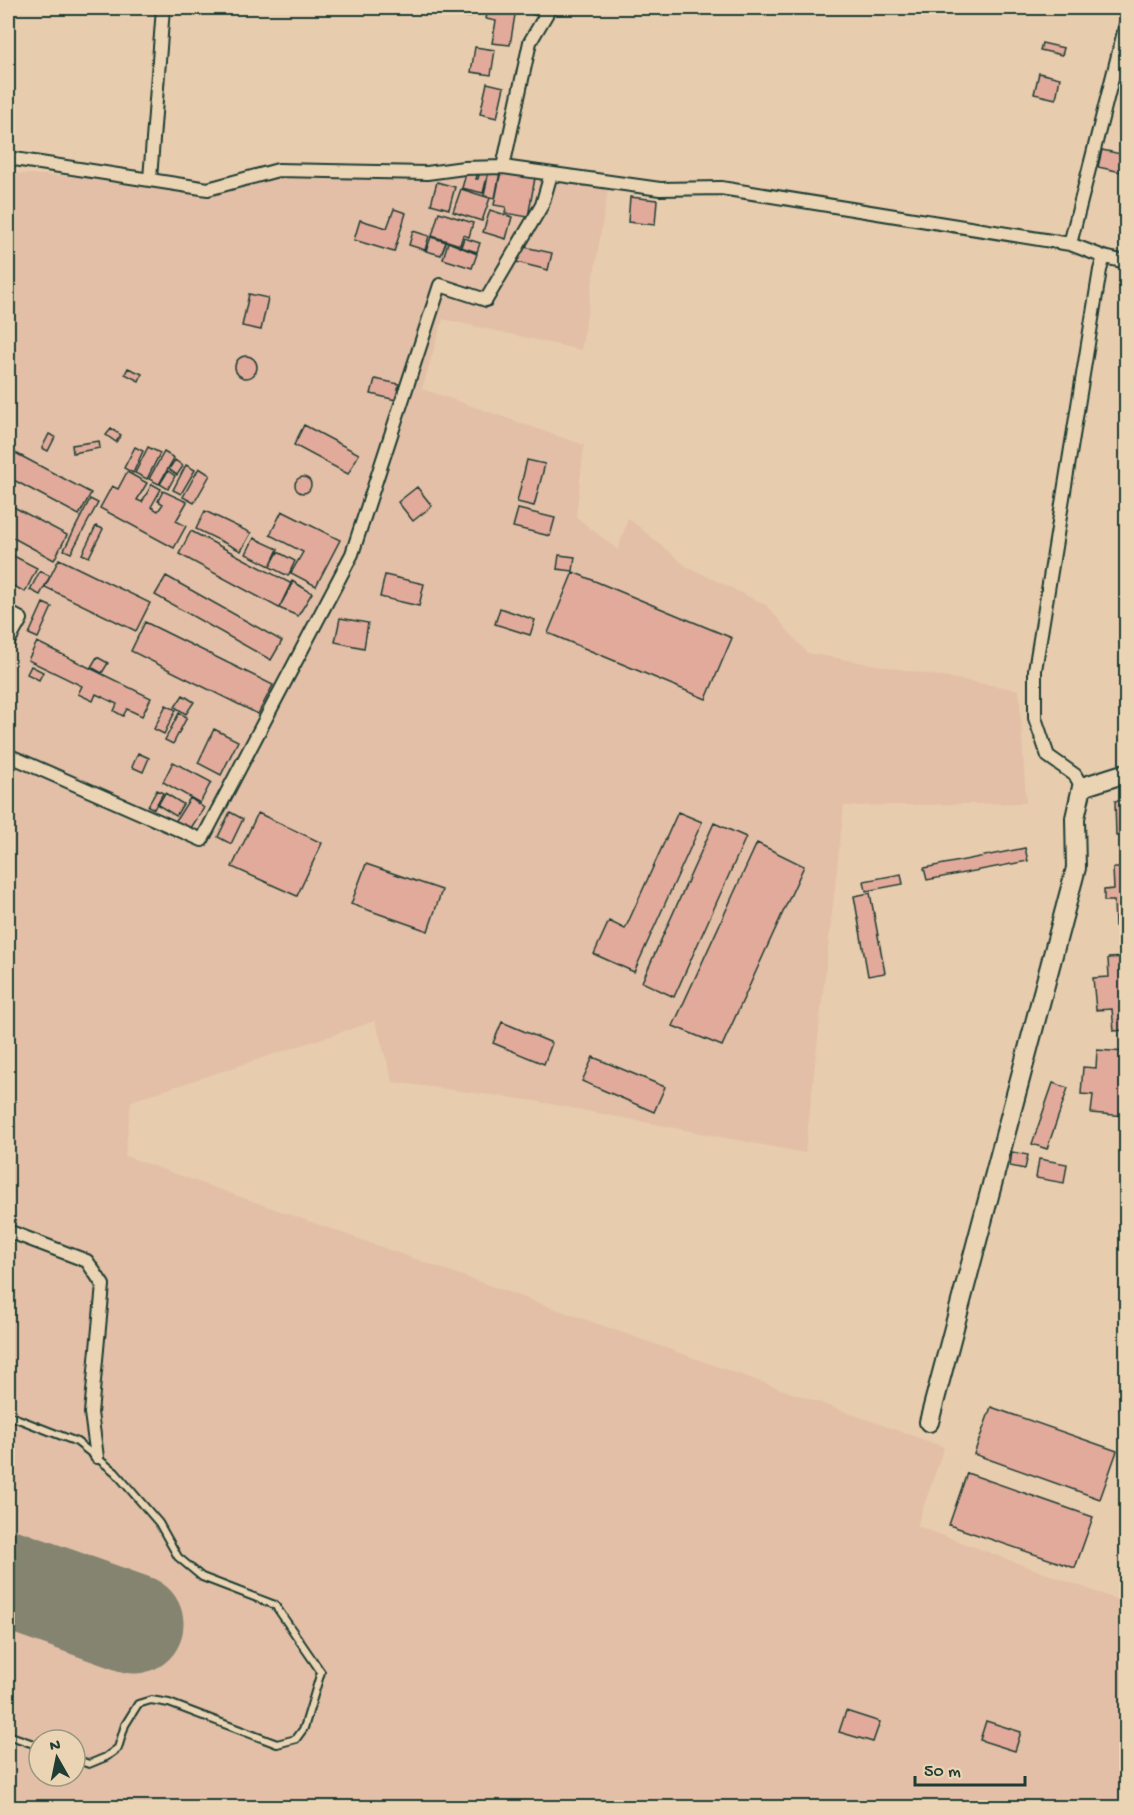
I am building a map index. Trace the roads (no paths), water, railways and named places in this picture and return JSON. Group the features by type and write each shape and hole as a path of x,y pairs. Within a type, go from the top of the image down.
{"street":[{"path":"150,179 163,8"},
{"path":"503,167 530,42 550,9 536,8"},
{"path":"1070,244 1126,24"},
{"path":"8,158 208,189 278,170 427,173 464,168 503,167 660,189 721,189 1070,244 1104,257 1126,262"},
{"path":"8,755 202,840 352,554 440,285 486,300 542,205 551,174"},
{"path":"929,1422 1076,868 1076,818 1082,787 1075,775 1048,756 1035,718 1035,670 1100,270 1104,257"},
{"path":"8,612 21,619 8,642"},
{"path":"1082,787 1126,773"},
{"path":"8,1231 87,1261 103,1285 91,1413 97,1457"}],"lane":[{"path":"8,1415 77,1442 97,1457 115,1472 159,1523 178,1557 202,1577 276,1605 321,1672 304,1728 296,1739 276,1744 170,1703 151,1700 138,1704 125,1725 118,1748 106,1757 87,1763"},
{"path":"8,1735 27,1742"}]}
